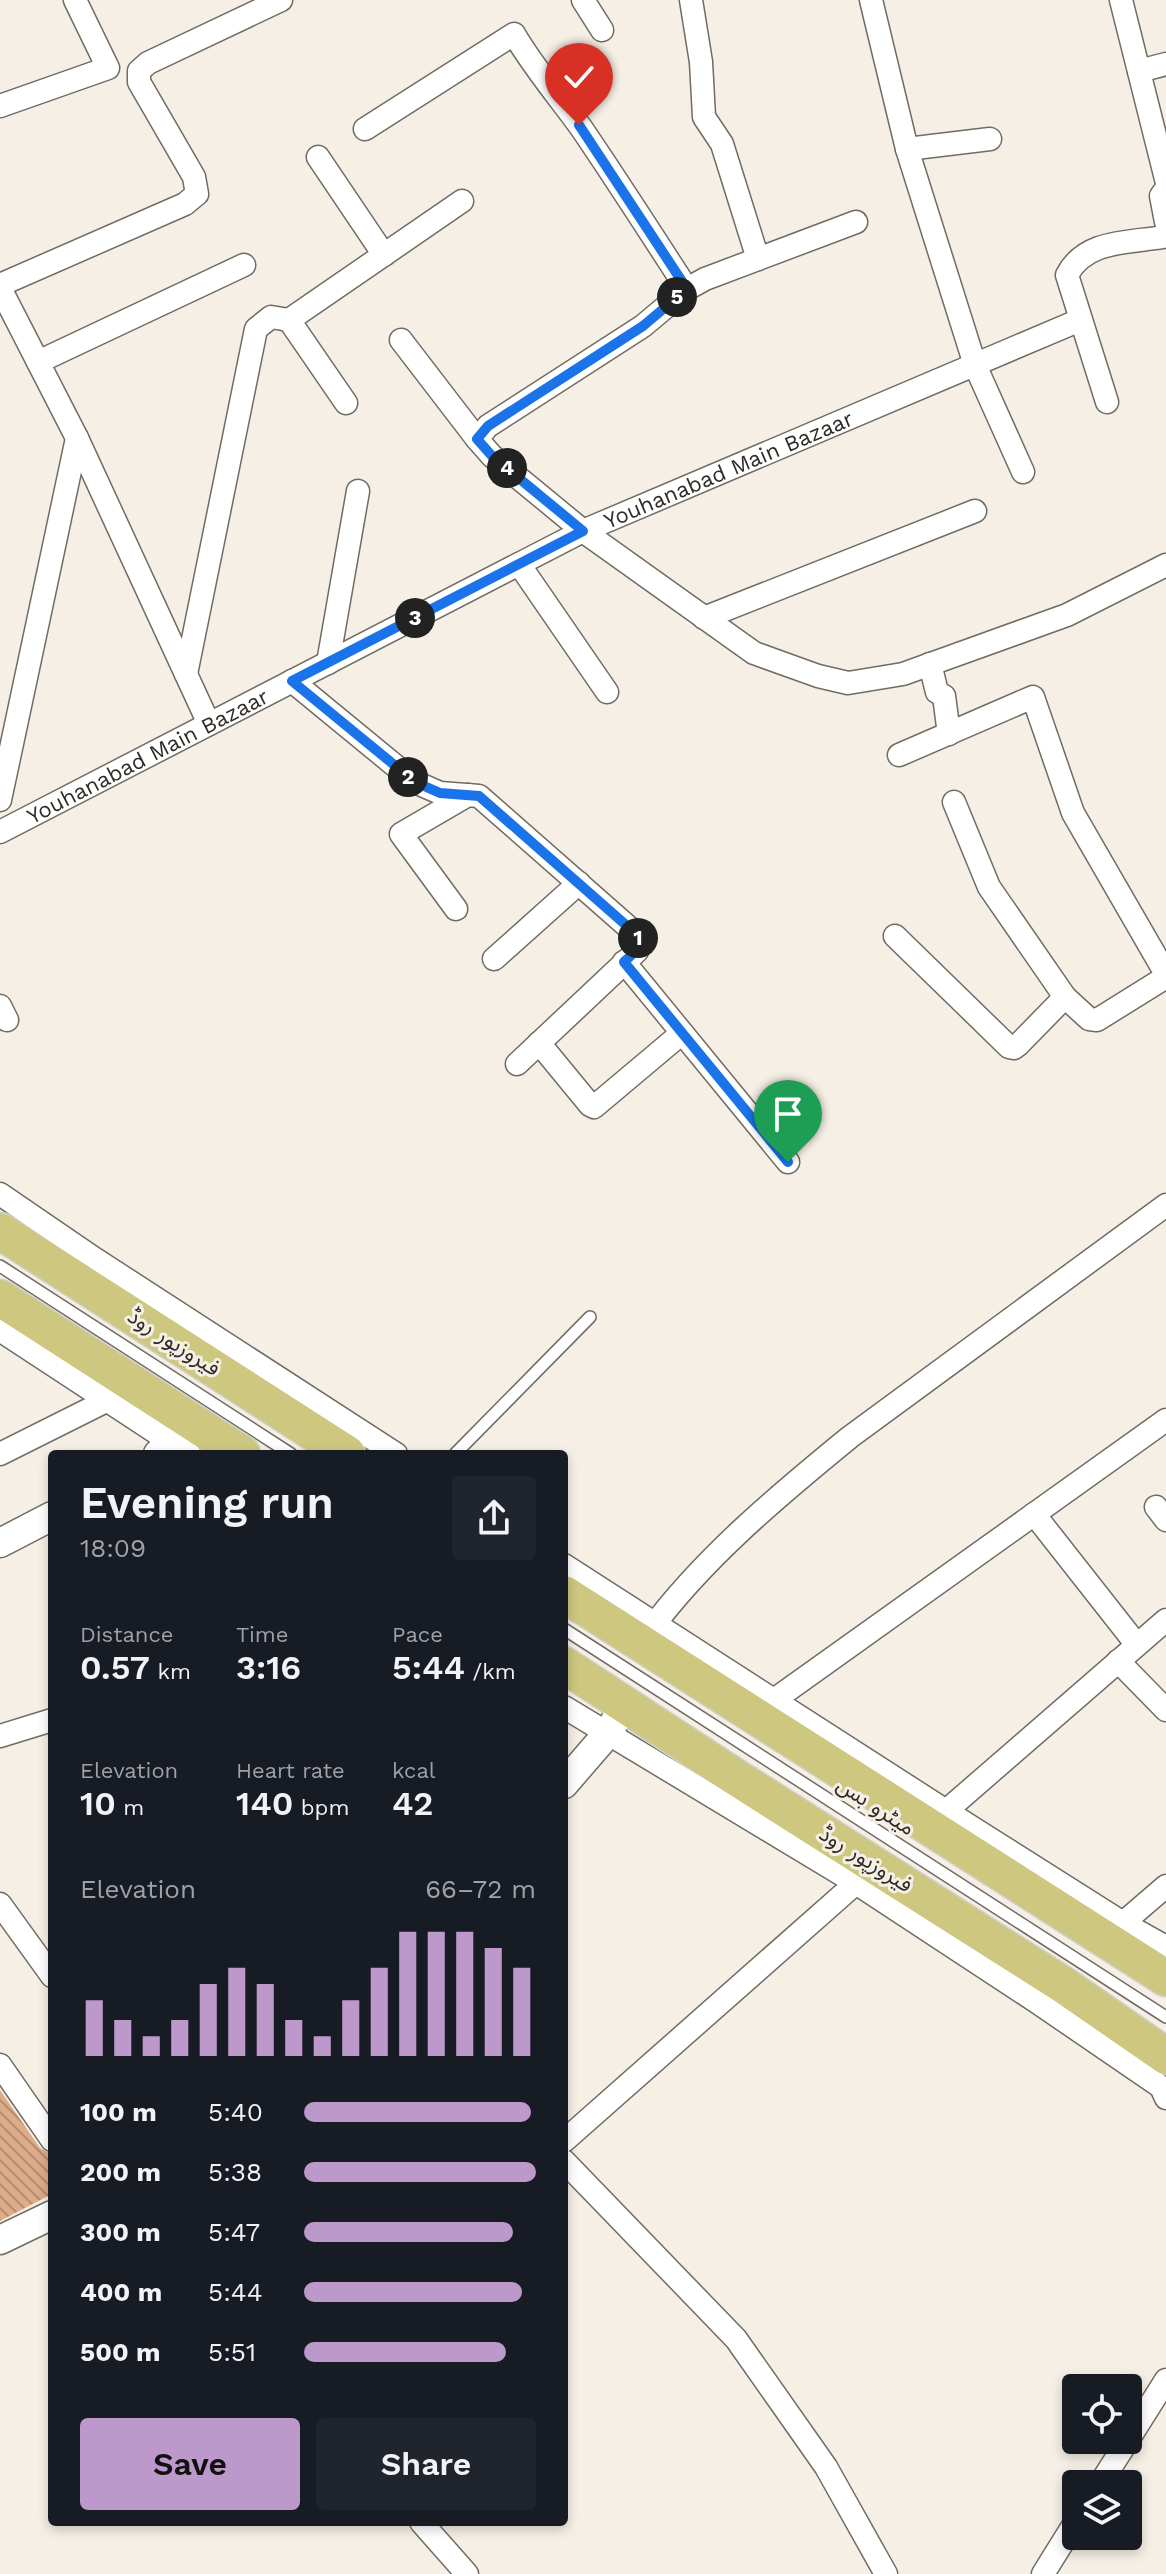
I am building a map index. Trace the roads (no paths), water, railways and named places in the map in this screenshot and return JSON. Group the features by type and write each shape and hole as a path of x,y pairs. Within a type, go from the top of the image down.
{"main road":[{"name":"فیروزپور روڈ","path":"0,1231 341,1450"},
{"path":"10,1320 176,1442 220,1450"},
{"path":"568,1596 647,1633 939,1820 1166,1978"},
{"name":"فیروزپور روڈ","path":"568,1669 617,1719 737,1778 864,1873 1065,1986 1166,2056"}],"street":[{"path":"0,106 108,68 75,0"},
{"path":"209,724 77,438 38,362 8,325 0,286 185,204 197,194 194,177 139,82 139,71 148,63 281,0"},
{"path":"583,0 602,30"},
{"path":"691,0 701,62 704,117 722,144 758,259"},
{"path":"871,0 907,149 975,365 1023,472"},
{"path":"1121,0 1166,179"},
{"path":"365,129 514,34 530,61 579,125 687,289"},
{"path":"1139,71 1166,64"},
{"path":"907,149 990,139"},
{"path":"318,157 384,255"},
{"path":"1166,189 1161,196 1166,222"},
{"path":"186,674 256,329 271,317 289,320 462,201"},
{"path":"477,439 488,426 643,326 687,289 705,279 856,222"},
{"path":"1107,402 1067,275 1074,261 1090,249 1163,237 1166,232"},
{"path":"38,362 244,265"},
{"path":"289,320 346,403"},
{"name":"Youhanabad Main Bazaar","path":"0,832 583,531 1080,320"},
{"path":"401,340 492,456 583,531 754,653 818,676 848,683 903,674 1067,615 1166,565"},
{"path":"0,800 77,438"},
{"path":"328,663 358,491"},
{"path":"704,618 975,511"},
{"path":"519,564 607,692"},
{"path":"930,664 937,692 944,696 949,734"},
{"path":"292,681 415,782 440,793 479,796 635,933 639,941 637,951 517,1064"},
{"path":"899,755 1033,697 1073,813 1166,976 1097,1020 1089,1019 1065,997 989,887 954,802"},
{"path":"456,909 401,834 469,794"},
{"path":"494,959 579,883"},
{"path":"895,936 1009,1047 1018,1045 1065,997"},
{"path":"624,962 788,1162"},
{"path":"539,1043 594,1107 682,1033"},
{"path":"0,1194 390,1450"},
{"path":"647,1633 722,1549 839,1446 1166,1205"},
{"path":"10,1320 108,1400 176,1442"},
{"path":"0,1454 108,1400"},
{"path":"774,1700 1166,1420"},
{"path":"1034,1514 1137,1645"},
{"path":"0,1543 48,1518"},
{"path":"568,1568 647,1633 774,1700 939,1820 1166,1947"},
{"path":"939,1820 1166,1620"},
{"path":"1118,1661 1166,1710"},
{"path":"568,1708 617,1719 568,1779"},
{"path":"0,1736 48,1721"},
{"path":"568,2137 864,1873 1037,2002 1161,2087 1166,2098"},
{"path":"1123,1923 1166,1886"},
{"path":"0,1904 48,1970"},
{"path":"0,2065 48,2134"},
{"path":"568,2165 736,2339 826,2467 886,2574"},
{"path":"0,2240 48,2217"},
{"path":"1142,2418 1166,2380"},
{"path":"425,2526 467,2574"},
{"path":"1043,2574 1062,2543"}],"lane":[{"path":"0,1266 285,1450"},
{"path":"459,1450 590,1317"},
{"name":"میٹرو بس","path":"568,1632 1166,2017"}]}
